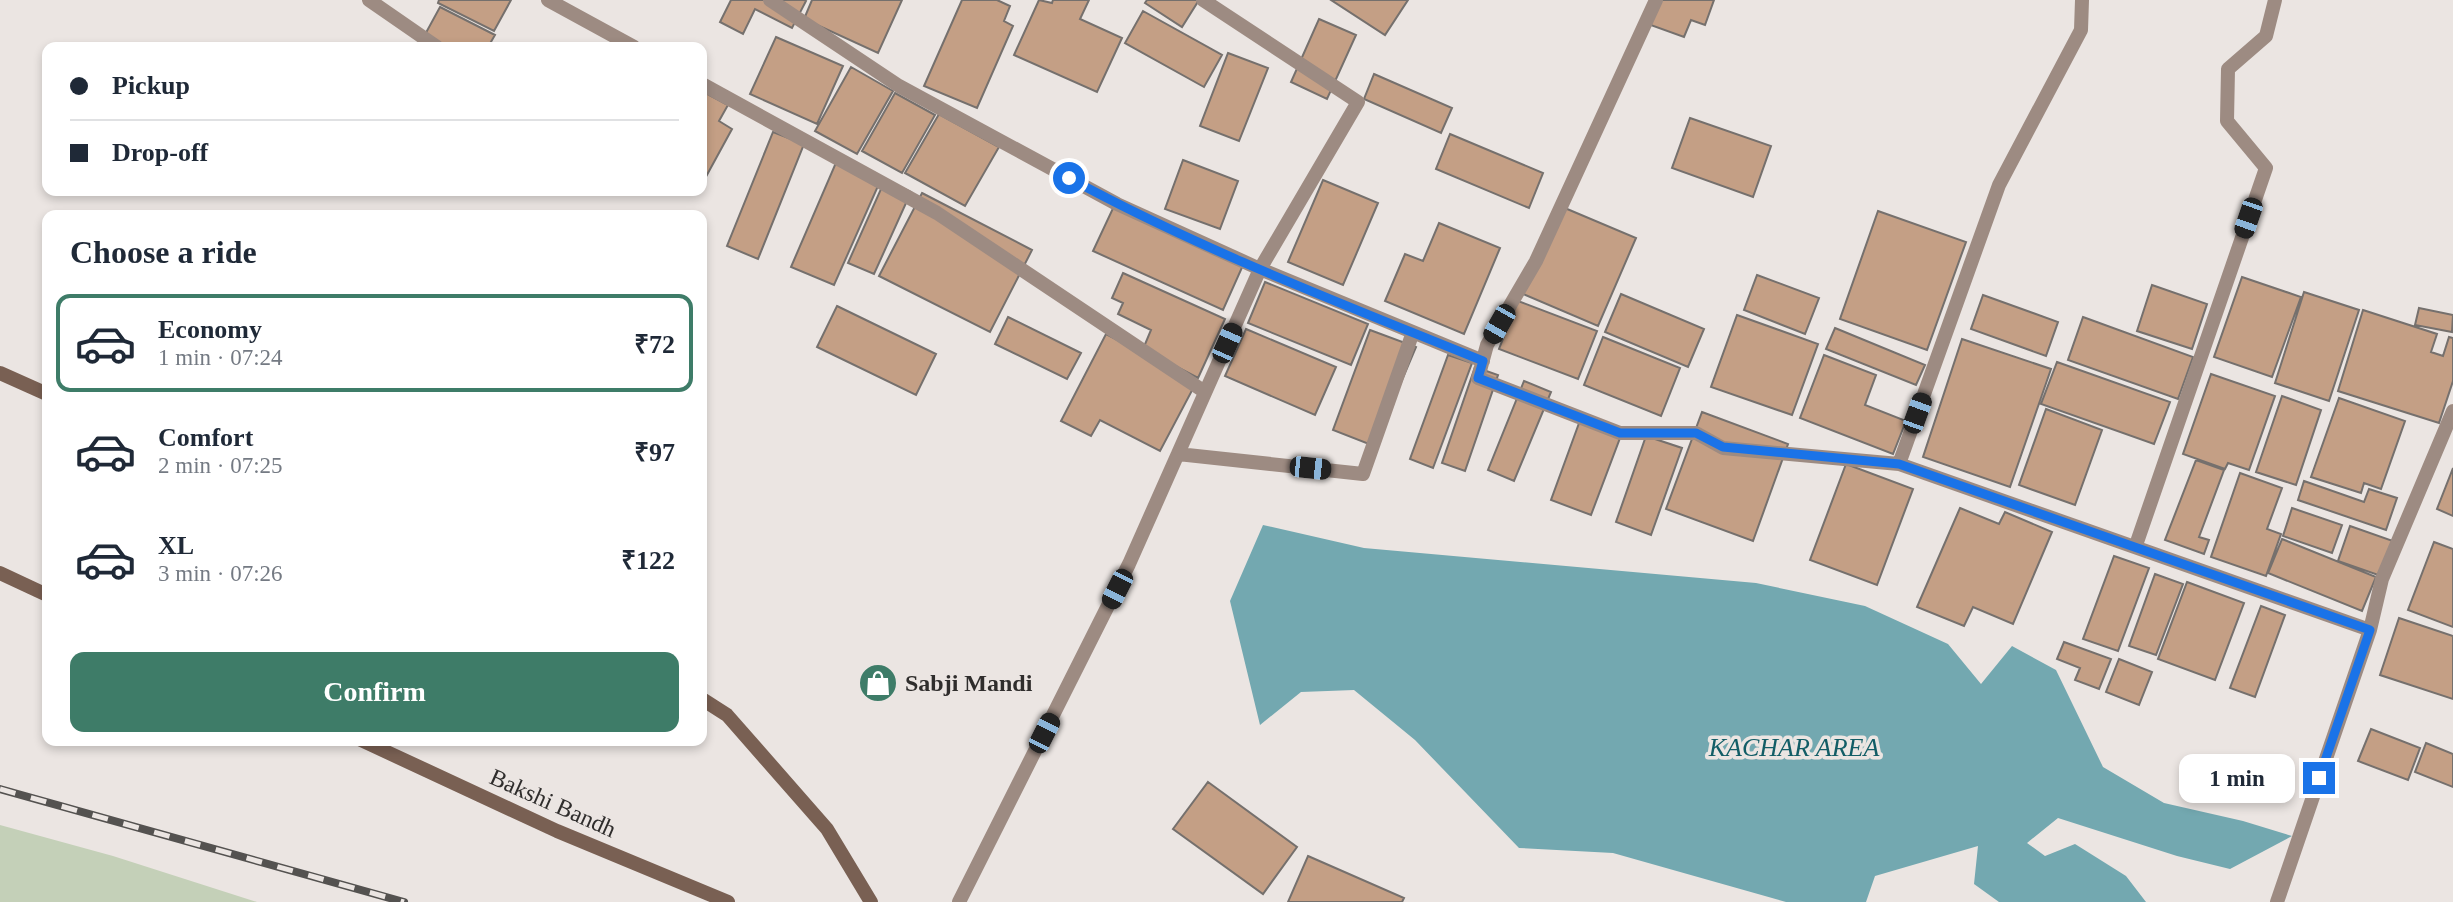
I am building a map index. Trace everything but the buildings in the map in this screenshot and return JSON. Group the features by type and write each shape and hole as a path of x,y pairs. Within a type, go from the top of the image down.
{"main road":[{"path":"0,373 42,392"},
{"path":"0,573 42,593"},
{"path":"707,702 727,715 827,829 871,902"},
{"name":"Bakshi Bandh","path":"374,746 557,831 729,902"}],"street":[{"path":"369,0 431,42"},
{"path":"548,0 625,42"},
{"path":"770,0 898,86 1117,204 1260,269 1483,361"},
{"path":"959,902 1129,565 1260,269 1358,102 1203,0"},
{"path":"1656,0 1535,261 1487,345 1478,378 1620,433 1696,433 1723,447 1899,464 2136,545 2370,630"},
{"path":"1899,464 2000,185 2081,30 2082,0"},
{"path":"2136,545 2266,168 2227,121 2228,69 2266,36 2275,0"},
{"path":"707,87 937,213 1205,393"},
{"path":"1178,454 1363,474 1413,332"},
{"path":"2277,902 2370,630 2382,579 2453,411"}],"green space":[{"path":"0,825 113,856 257,902 0,902"}],"water":[{"name":"KACHAR AREA","path":"1263,525 1364,548 1756,583 1865,606 1948,644 1981,684 2012,646 2056,670 2103,767 2164,803 2243,821 2292,836 2230,869 2177,856 2058,818 2027,843 2045,856 2075,844 2126,876 2146,902 1999,902 1974,884 1978,846 1875,876 1866,902 1786,902 1613,853 1519,848 1415,740 1354,690 1301,692 1260,725 1230,601"}],"railway":[{"path":"0,789 404,902"}],"place":[{"name":"Sabji Mandi","path":"878,683"}],"route":[{"path":"1069,178 1117,204 1260,269 1483,361 1478,378 1620,433 1696,433 1723,447 1899,464 2136,545 2370,630 2319,778"}]}
